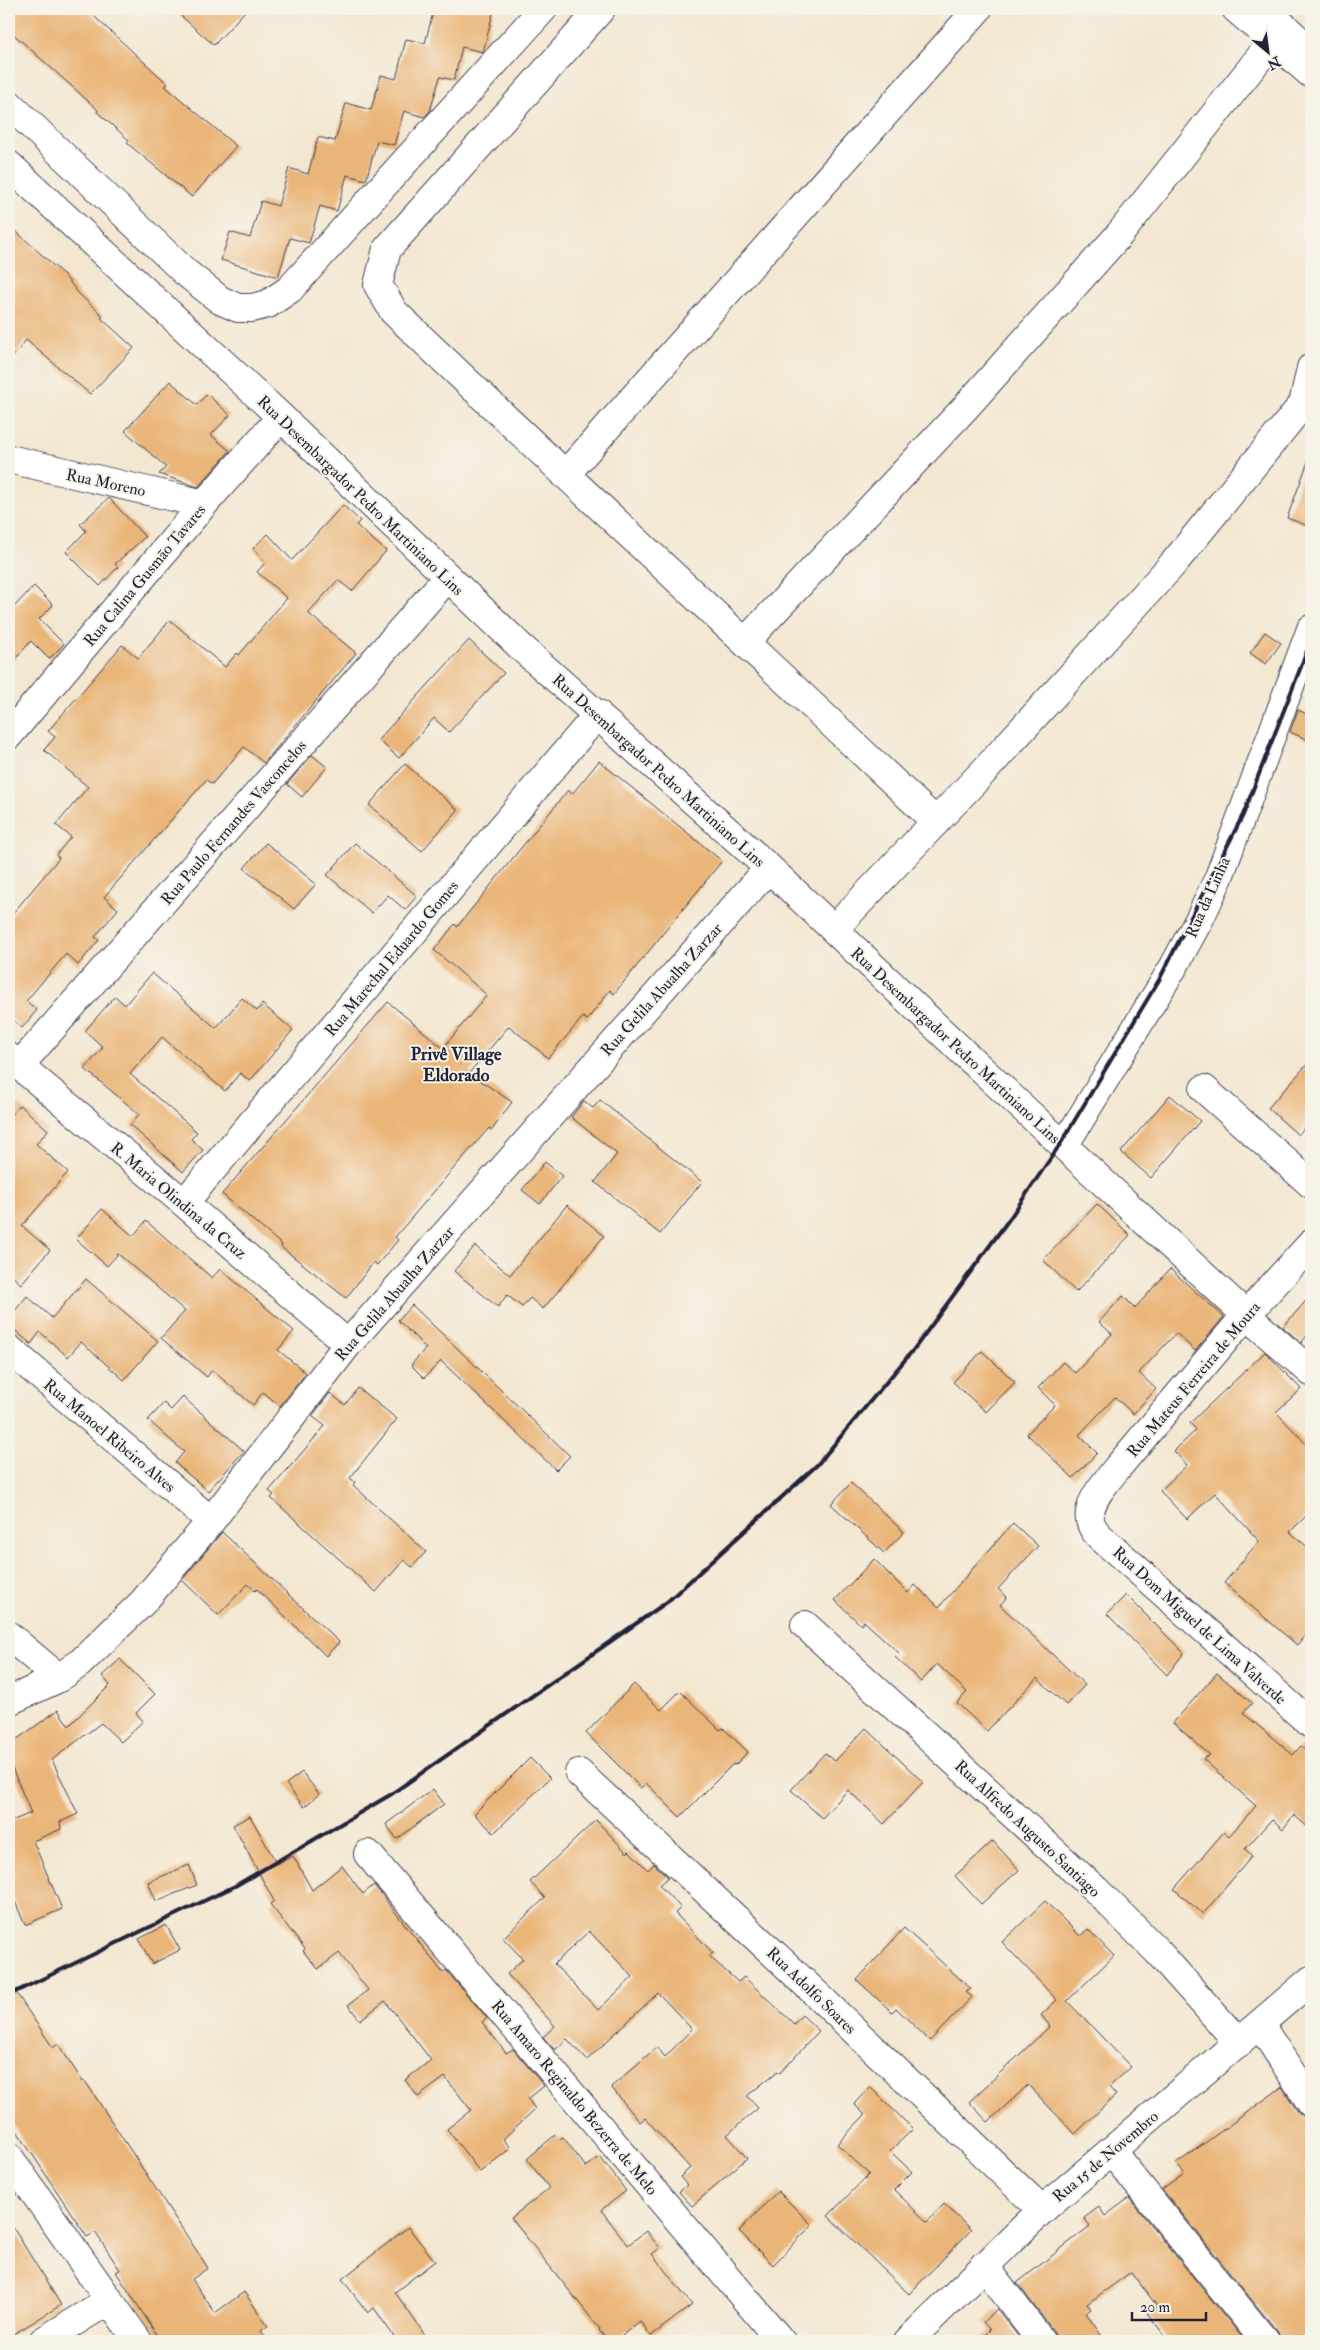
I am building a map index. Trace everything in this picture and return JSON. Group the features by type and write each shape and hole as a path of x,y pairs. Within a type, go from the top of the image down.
{"street":[{"path":"9,104 58,153 186,272 220,300 238,308 260,306 268,304 290,289 543,9"},
{"path":"601,9 387,250 378,285 394,312 565,476 746,641 936,822"},
{"path":"565,476 978,9"},
{"path":"1236,9 1280,36 1311,52"},
{"path":"1265,9 1280,36 1311,74"},
{"path":"746,641 964,409 1119,235 1280,36"},
{"path":"32,187 58,153"},
{"name":"Rua Desembargador Pedro Martiniano Lins","path":"9,165 282,417 447,578 523,649 769,868 1064,1146 1246,1315 1311,1372"},
{"path":"834,930 1173,564 1303,404 1311,368"},
{"name":"Rua Calina Gusmão Tavares","path":"9,735 204,504 282,417"},
{"name":"Rua Moreno","path":"9,459 204,504"},
{"name":"Rua Paulo Fernandes Vasconcelos","path":"14,1062 447,578"},
{"name":"Rua da Linha","path":"1064,1146 1174,966 1200,918 1219,877 1311,628"},
{"name":"Rua Marechal Eduardo Gomes","path":"184,1203 598,714"},
{"name":"Rua Gelila Abualha Zarzar","path":"9,1701 59,1678 98,1647 143,1602 211,1521 348,1344 769,868"},
{"name":"R. Maria Olindina da Cruz","path":"14,1062 184,1203 348,1344"},
{"path":"1204,1089 1311,1184"},
{"name":"Rua Mateus Ferreira de Moura","path":"1091,1524 1090,1516 1093,1503 1100,1490 1246,1315 1311,1244"},
{"name":"Rua Manoel Ribeiro Alves","path":"9,1349 211,1521"},
{"name":"Rua Dom Miguel de Lima Valverde","path":"1091,1524 1097,1533 1114,1549 1311,1724"},
{"name":"Rua Alfredo Augusto Santiago","path":"805,1625 1096,1890 1158,1952 1239,2043"},
{"path":"9,1636 59,1678"},
{"name":"Rua Adolfo Soares","path":"579,1774 787,1966 1042,2210"},
{"name":"Rua Amaro Reginaldo Bezerra de Melo","path":"368,1854 782,2341"},
{"name":"Rua 15 de Novembro","path":"908,2341 1042,2210 1311,1980"},
{"path":"1260,2025 1311,2103"},
{"path":"1111,2151 1265,2341"},
{"path":"9,2157 108,2302 138,2341"},
{"path":"984,2265 1041,2341"},
{"path":"43,2341 108,2302"}],"building":[{"path":"9,9 86,9 168,84 165,86 236,146 192,197 127,143 129,140 97,112 98,110 9,30"},
{"path":"173,9 247,9 214,45"},
{"path":"434,9 494,9 483,52 462,47 454,80 440,77 430,111 424,117 404,111 394,145 377,141 366,180 347,175 337,211 320,206 309,243 290,238 278,277 221,260 230,232 250,238 261,201 278,206 289,168 308,174 318,137 335,141 346,103 371,110 381,75 396,79 406,39 425,43"},
{"path":"9,225 64,275 79,294 103,316 101,318 134,348 90,394 26,340 9,362"},
{"path":"170,381 197,405 207,394 230,415 211,435 230,451 198,487 159,474 166,467 125,431"},
{"path":"1309,459 1311,460 1311,527 1287,518"},
{"path":"109,498 145,537 115,564 118,567 100,586 66,552 86,531 80,524"},
{"path":"343,505 360,521 356,525 386,551 352,591 338,580 308,613 356,653 264,763 244,747 212,784 206,780 104,897 118,909 95,937 99,940 78,965 66,954 26,1001 37,1010 22,1028 11,1018 9,1020 9,918 59,858 56,855 71,837 56,825 88,787 44,750 55,737 48,731 122,645 138,658 170,620 225,667 237,653 239,655 287,598 257,572 265,563 253,548 268,534 292,560"},
{"path":"34,586 53,605 39,619 64,644 49,659 31,641 9,666 9,612"},
{"path":"1265,632 1281,643 1266,664 1250,653"},
{"path":"469,640 504,673 449,732 434,718 399,758 378,740"},
{"path":"1298,710 1311,716 1311,741 1290,732"},
{"path":"312,755 327,767 302,797 287,784"},
{"path":"599,761 722,861 614,994 610,990 587,1020 583,1017 548,1058 509,1026 469,1073 512,1102 492,1130 489,1128 454,1168 395,1237 398,1240 377,1265 374,1262 346,1298 281,1247 282,1245 222,1194 388,1002 443,1048 487,995 434,950 455,924 457,927 568,790 572,794"},
{"path":"405,764 458,810 422,851 369,805"},
{"path":"266,843 316,884 294,909 244,868"},
{"path":"355,843 417,896 405,910 388,895 372,913 327,875"},
{"path":"152,973 216,1028 242,998 257,1011 262,1004 293,1030 250,1081 240,1073 225,1091 162,1037 130,1074 197,1132 191,1139 203,1150 183,1172 130,1125 139,1114 85,1069 103,1047 85,1031 115,996 125,1005"},
{"path":"1311,1060 1311,1120 1298,1135 1268,1108"},
{"path":"1170,1095 1200,1121 1151,1178 1121,1152"},
{"path":"600,1100 702,1182 660,1234 595,1182 617,1154 571,1117 584,1101 593,1108"},
{"path":"20,1105 48,1130 36,1144 68,1172 22,1226 50,1250 21,1284 9,1273 9,1117"},
{"path":"545,1162 562,1176 540,1204 522,1190"},
{"path":"1097,1204 1130,1235 1076,1292 1043,1260"},
{"path":"567,1205 604,1236 543,1309 530,1298 522,1307 507,1295 498,1307 454,1271 475,1246 510,1275"},
{"path":"102,1209 133,1236 146,1221 212,1278 220,1269 294,1331 278,1350 306,1373 280,1406 263,1392 253,1405 212,1370 207,1377 161,1338 185,1311 118,1254 107,1266 76,1239"},
{"path":"1170,1269 1224,1317 1195,1351 1176,1333 1139,1373 1156,1389 1133,1414 1115,1397 1079,1435 1097,1453 1073,1478 1027,1434 1055,1405 1038,1388 1063,1362 1075,1373 1112,1334 1099,1322 1123,1296 1135,1308"},
{"path":"86,1279 158,1341 124,1380 81,1342 68,1357 40,1332 31,1344 9,1325 9,1318 27,1296 52,1318"},
{"path":"1311,1295 1311,1331 1301,1343 1283,1327"},
{"path":"412,1305 570,1456 556,1470 441,1361 424,1378 411,1365 426,1348 398,1320"},
{"path":"982,1351 1015,1382 986,1412 953,1382"},
{"path":"1265,1352 1301,1389 1276,1412 1311,1449 1311,1511 1290,1532 1311,1550 1311,1628 1297,1645 1224,1583 1259,1541 1215,1493 1187,1519 1160,1491 1187,1465 1174,1451 1196,1430 1190,1423"},
{"path":"358,1388 397,1419 350,1478 355,1482 353,1485 426,1552 412,1567 404,1560 376,1592 271,1498 274,1495 269,1491 325,1426 312,1416 330,1393 345,1405"},
{"path":"183,1397 244,1451 208,1491 175,1463 184,1452 148,1420 164,1403 171,1410"},
{"path":"851,1483 904,1532 884,1553 831,1504"},
{"path":"1013,1523 1038,1546 998,1589 1007,1597 1000,1605 1085,1685 1066,1705 1037,1678 987,1731 957,1703 967,1692 937,1664 921,1682 895,1657 899,1653 864,1621 861,1625 835,1600 874,1559 908,1593 915,1585 939,1607"},
{"path":"222,1532 339,1642 326,1656 257,1589 255,1591 248,1584 218,1615 182,1580"},
{"path":"1126,1595 1184,1653 1167,1675 1107,1614"},
{"path":"120,1659 155,1694 136,1713 143,1721 121,1742 101,1723 52,1760 78,1814 60,1822 61,1829 33,1841 62,1909 25,1925 9,1887 9,1822 31,1813 9,1761 9,1745 58,1710 69,1726 110,1685 102,1676"},
{"path":"1217,1673 1252,1703 1243,1713 1293,1755 1301,1746 1311,1755 1311,1830 1294,1815 1283,1829 1272,1819 1245,1849 1252,1856 1203,1914 1174,1889 1224,1832 1229,1836 1256,1806 1203,1759 1210,1755 1173,1723"},
{"path":"634,1684 661,1710 680,1691 720,1730 723,1728 748,1752 735,1765 733,1764 680,1817 646,1783 641,1788 586,1733"},
{"path":"866,1728 923,1782 884,1824 848,1790 822,1818 791,1790 825,1753 835,1761"},
{"path":"530,1758 550,1778 494,1833 474,1814"},
{"path":"302,1772 319,1794 304,1807 286,1784"},
{"path":"433,1789 444,1804 397,1839 386,1824"},
{"path":"250,1816 277,1864 293,1856 312,1890 342,1866 363,1894 374,1885 443,1973 446,1970 487,2018 482,2022 506,2053 513,2049 544,2086 528,2099 535,2109 503,2139 511,2148 480,2172 447,2129 471,2110 445,2077 418,2097 405,2080 431,2060 418,2043 385,2001 360,2020 348,2005 368,1990 339,1953 318,1969 270,1904 274,1901 233,1825"},
{"path":"596,1820 627,1853 629,1851 648,1870 654,1864 668,1877 659,1885 681,1908 675,1913 713,1953 709,1956 738,1982 744,1977 794,2024 802,2015 819,2031 780,2073 778,2071 747,2096 758,2108 727,2135 747,2158 692,2206 679,2192 687,2185 680,2177 690,2168 645,2118 640,2122 611,2087 657,2047 665,2057 692,2029 658,1993 587,2060 567,2039 555,2050 543,2037 555,2026 507,1974 523,1959 503,1938 545,1898 530,1882","holes":["589,1931 633,1977 598,2010 554,1964"]},
{"path":"993,1841 1019,1870 981,1904 955,1876"},
{"path":"189,1865 197,1885 156,1901 148,1882"},
{"path":"1045,1901 1080,1936 1088,1929 1114,1956 1067,2001 1131,2067 1109,2087 1116,2095 1075,2134 1028,2085 988,2122 969,2102 1050,2026 1041,2015 1057,2000 1002,1942"},
{"path":"166,1925 180,1950 152,1964 139,1939"},
{"path":"904,1928 971,1989 966,1992 972,1997 930,2041 896,2008 892,2012 857,1980"},
{"path":"9,1982 53,2048 58,2044 83,2082 85,2081 208,2268 192,2279 215,2313 244,2292 268,2326 261,2331 269,2341 161,2341 116,2272 120,2270 95,2232 87,2237 9,2119"},
{"path":"870,2087 913,2129 890,2151 912,2172 894,2190 927,2222 944,2204 971,2230 909,2294 828,2216 869,2174 837,2144 865,2115 854,2104"},
{"path":"1282,2087 1298,2112 1304,2117 1311,2119 1311,2341 1280,2341 1277,2331 1162,2189 1184,2173 1176,2164"},
{"path":"555,2135 559,2139 563,2137 586,2167 600,2157 626,2191 601,2210 628,2245 646,2231 660,2248 652,2254 692,2305 651,2336 640,2321 615,2341 608,2341 511,2218 549,2188 527,2159"},
{"path":"778,2191 812,2225 773,2265 739,2231"},
{"path":"1129,2198 1245,2341 1169,2341 1147,2313 1157,2306 1131,2272 1087,2304 1091,2309 1086,2313 1105,2341 1056,2341 1054,2332 1017,2283 1090,2226 1084,2218 1099,2207 1105,2216"},
{"path":"9,2221 61,2305 9,2337"},
{"path":"408,2227 435,2261 395,2292 429,2341 397,2341 374,2308 368,2313 342,2279"},
{"path":"997,2309 1022,2341 979,2341 990,2330 983,2322"}],"railway":[{"path":"9,1995 235,1886 390,1795 667,1602 817,1465 914,1349 1010,1218 1061,1143 1159,980 1243,815 1311,641"}],"district":[{"name":"Privê Village Eldorado","path":"456,1064"}]}
